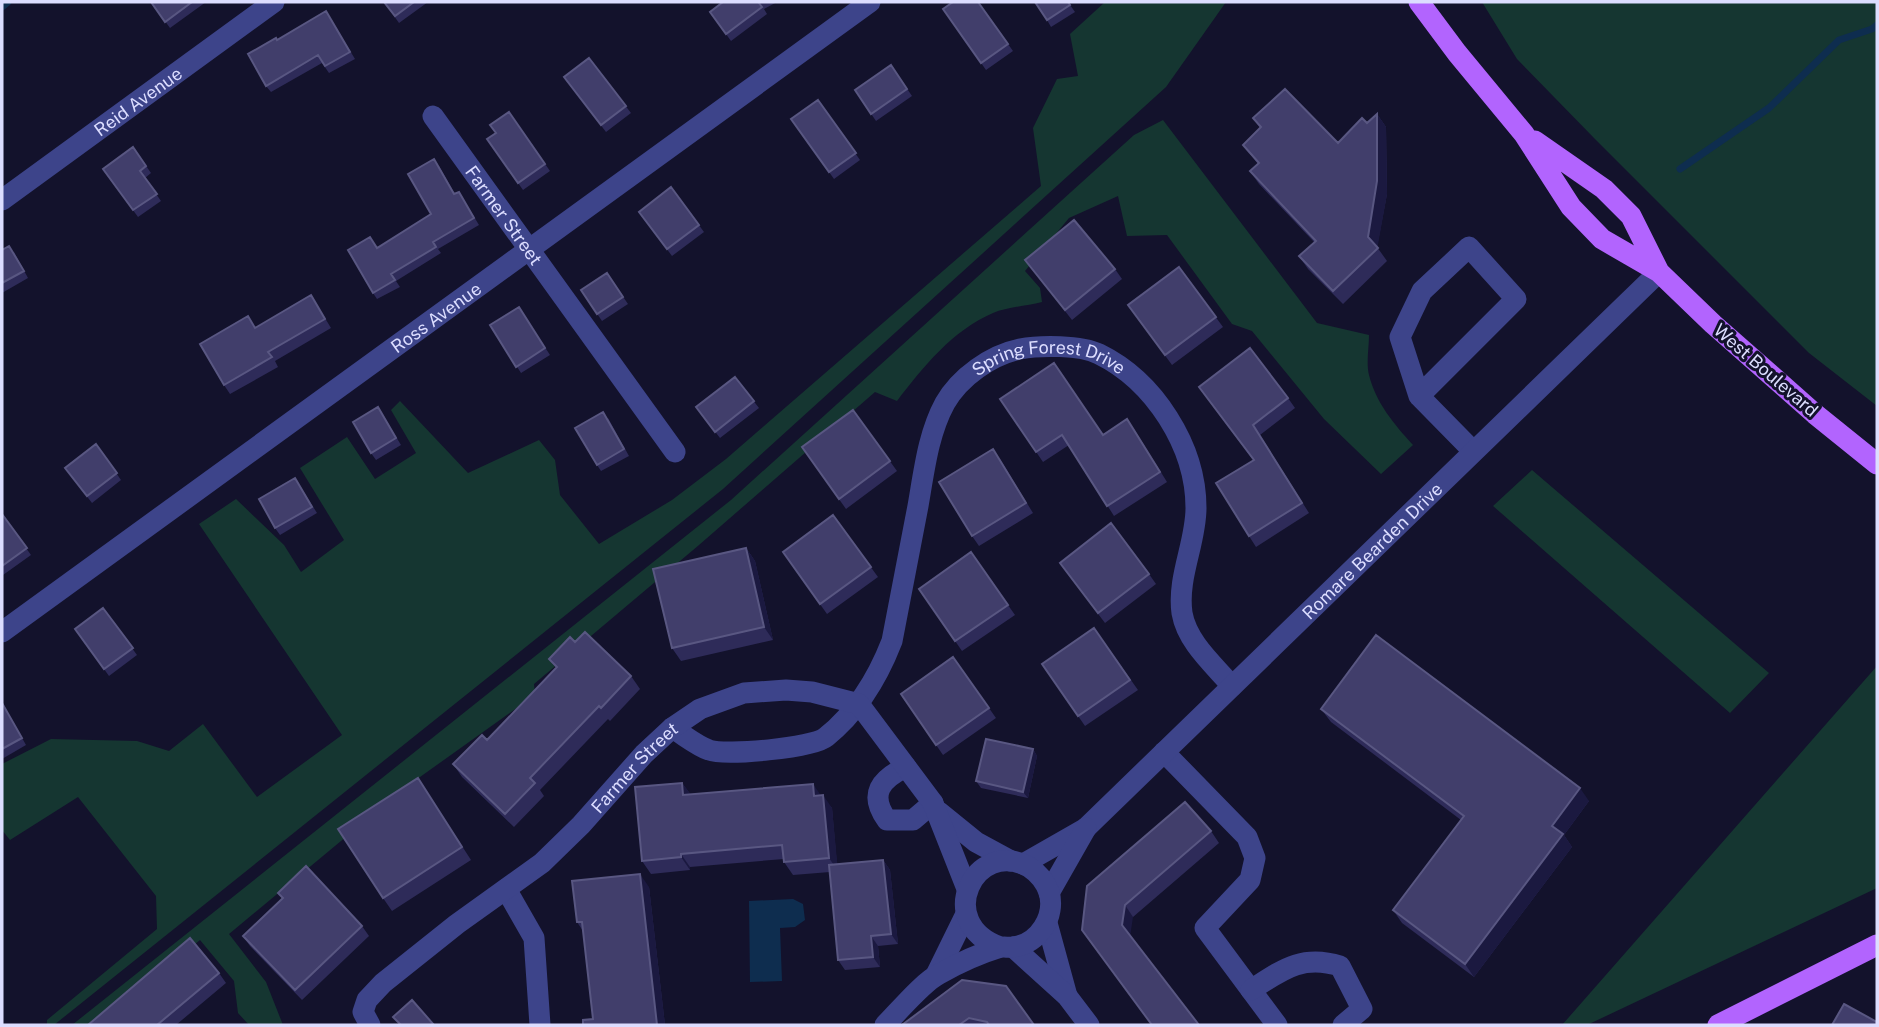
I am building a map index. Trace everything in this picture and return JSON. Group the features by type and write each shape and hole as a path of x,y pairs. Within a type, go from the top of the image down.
{"main road":[{"name":"West Boulevard","path":"1419,2 1524,134 1571,207 1601,239 1659,272 1713,324 1815,414 1877,464"},
{"name":"West Boulevard","path":"1524,134 1604,189 1632,216 1659,272"},
{"path":"1718,1025 1877,945"}],"street":[{"name":"Reid Avenue","path":"2,200 274,2"},
{"name":"Ross Avenue","path":"2,632 870,2"},
{"name":"Farmer Street","path":"433,116 675,452"},
{"path":"1419,396 1516,299 1469,247 1422,291 1400,338 1419,396 1473,451"},
{"name":"Romare Bearden Drive","path":"1049,893 1086,828 1659,272"},
{"name":"Spring Forest Drive","path":"672,728 710,751 776,750 824,740 859,704 883,665 892,641 928,452 945,403 974,371 993,358 1012,351 1051,346 1097,353 1107,359 1136,378 1170,421 1190,463 1195,490 1196,511 1182,588 1182,612 1189,636 1232,686"},
{"name":"Farmer Street","path":"370,1025 363,1012 367,1000 383,983 457,924 542,863 581,825 644,754 672,728 700,709 744,693 786,690 812,692 859,704"},
{"path":"859,704 935,807 976,842 1035,871 1044,881 1049,893 1051,908 1047,923 1039,935 1027,943 1007,947 936,975"},
{"path":"1164,752 1247,836 1255,858 1250,880 1205,928 1277,1025"},
{"path":"906,767 884,781 877,793 879,809 887,820 913,820 935,807"},
{"path":"935,807 967,889"},
{"name":"Romare Bearden Drive","path":"1017,863 1086,828"},
{"path":"885,1025 936,975 965,914 967,889 974,877 984,868 997,863 1017,863"},
{"path":"506,890 534,938 540,1025"},
{"path":"965,914 978,936 1007,947 1067,996 1089,1025"},
{"path":"1047,923 1067,996"},
{"path":"1251,990 1285,968 1321,960 1340,966 1363,1009 1343,1025"}],"green space":[{"path":"1105,2 1226,2 1166,87 723,489 54,1025 47,1025 47,1020 157,929 156,896 78,797 10,840 2,830 2,764 51,739 137,741 169,751 203,724 257,797 342,735 199,524 236,499 284,545 301,572 344,540 300,468 347,437 375,479 416,453 391,410 400,401 468,473 539,440 555,460 560,495 599,544 672,500 726,459 1041,186 1033,128 1057,79 1078,76 1070,34"},
{"path":"1482,2 1877,2 1877,406 1809,353 1594,138 1517,59"},
{"path":"1163,120 1317,323 1369,335 1369,375 1376,395 1386,413 1413,445 1381,474 1324,419 1252,331 1232,324 1167,235 1127,236 1118,196 1069,218 1025,271 1040,288 1042,302 998,311 978,320 952,339 928,363 897,401 875,392 534,684 535,695 406,787 229,934 266,982 283,1025 249,1025 238,1013 234,981 200,940 99,1025 72,1025 731,500 1134,135"},
{"path":"1532,470 1769,673 1730,713 1493,506"},
{"path":"1877,666 1877,888 1587,1025 1562,1025"}],"water":[{"path":"793,899 803,904 805,920 795,927 780,928 782,981 750,982 749,901"}],"building":[{"path":"151,2 192,2 165,22"},
{"path":"384,2 414,2 395,16"},
{"path":"723,2 760,2 762,7 726,34 710,12"},
{"path":"953,2 978,2 1008,44 981,63 943,9"},
{"path":"1035,2 1068,2 1070,5 1047,20"},
{"path":"326,11 350,52 325,66 318,55 266,86 248,54"},
{"path":"589,58 626,106 601,125 564,77"},
{"path":"891,65 907,89 871,114 855,90"},
{"path":"1285,89 1338,143 1362,118 1367,123 1377,114 1377,181 1368,237 1378,248 1333,291 1299,256 1316,241 1250,171 1259,163 1243,145 1261,127 1253,118"},
{"path":"818,100 856,153 829,172 791,119"},
{"path":"509,112 545,164 518,183 487,139 496,133 490,125"},
{"path":"133,147 146,166 140,171 157,194 133,210 103,169"},
{"path":"434,159 454,194 459,192 474,218 433,242 436,247 391,274 395,280 373,293 348,250 370,237 377,248 431,214 408,174"},
{"path":"671,187 699,225 667,249 639,212"},
{"path":"1074,220 1115,269 1065,310 1025,260"},
{"path":"9,246 24,271 2,283 2,250"},
{"path":"1179,267 1216,317 1165,355 1128,305"},
{"path":"607,273 623,297 597,314 581,290"},
{"path":"311,295 325,319 268,352 272,357 224,385 200,344 248,316 255,328"},
{"path":"519,307 545,348 516,367 490,325"},
{"path":"1250,348 1288,398 1253,425 1302,503 1249,536 1216,483 1254,460 1199,387"},
{"path":"1054,363 1103,435 1127,419 1160,472 1107,506 1062,435 1036,452 1000,399"},
{"path":"735,377 754,401 715,432 696,407"},
{"path":"378,407 396,438 371,453 353,422"},
{"path":"853,410 890,461 839,499 802,447"},
{"path":"603,412 624,449 597,465 575,428"},
{"path":"96,444 117,473 87,496 65,468"},
{"path":"993,449 1026,503 972,536 939,482"},
{"path":"295,478 312,507 275,528 259,499"},
{"path":"2,514 27,548 2,566"},
{"path":"833,515 871,567 820,604 783,552"},
{"path":"1111,523 1149,574 1098,613 1060,563"},
{"path":"746,548 764,627 672,648 653,569"},
{"path":"971,552 1008,605 955,641 919,589"},
{"path":"103,608 133,648 104,669 75,629"},
{"path":"1094,628 1130,680 1078,716 1042,664"},
{"path":"585,632 631,676 530,778 535,783 505,814 453,764 482,735 487,740 557,667 549,659 570,637 575,642"},
{"path":"1376,635 1580,788 1552,826 1563,834 1465,964 1393,910 1464,816 1321,709"},
{"path":"953,657 989,708 936,745 901,694"},
{"path":"2,703 22,738 2,749"},
{"path":"986,739 1033,749 1023,792 976,781"},
{"path":"418,778 462,847 383,898 338,829"},
{"path":"682,783 683,795 813,784 814,796 823,795 829,858 784,862 782,845 681,854 681,857 642,861 635,787"},
{"path":"1185,802 1211,831 1125,905 1122,925 1199,1025 1152,1025 1082,930 1087,886"},
{"path":"883,860 891,934 871,936 873,957 838,960 829,865"},
{"path":"306,866 362,926 295,990 243,936 283,898 278,893"},
{"path":"640,874 657,1025 583,1025 583,1020 593,1019 582,922 577,922 572,881"},
{"path":"190,938 219,973 157,1025 88,1025"},
{"path":"962,980 1006,986 1034,1025 989,1025 987,1022 969,1018 959,1025 902,1025"},
{"path":"412,1000 434,1025 401,1025 393,1017"},
{"path":"1844,1004 1877,1022 1877,1025 1832,1025"}],"waterway":[{"path":"2,7 8,2"},
{"path":"1680,169 1769,108 1839,40 1877,25"}]}
